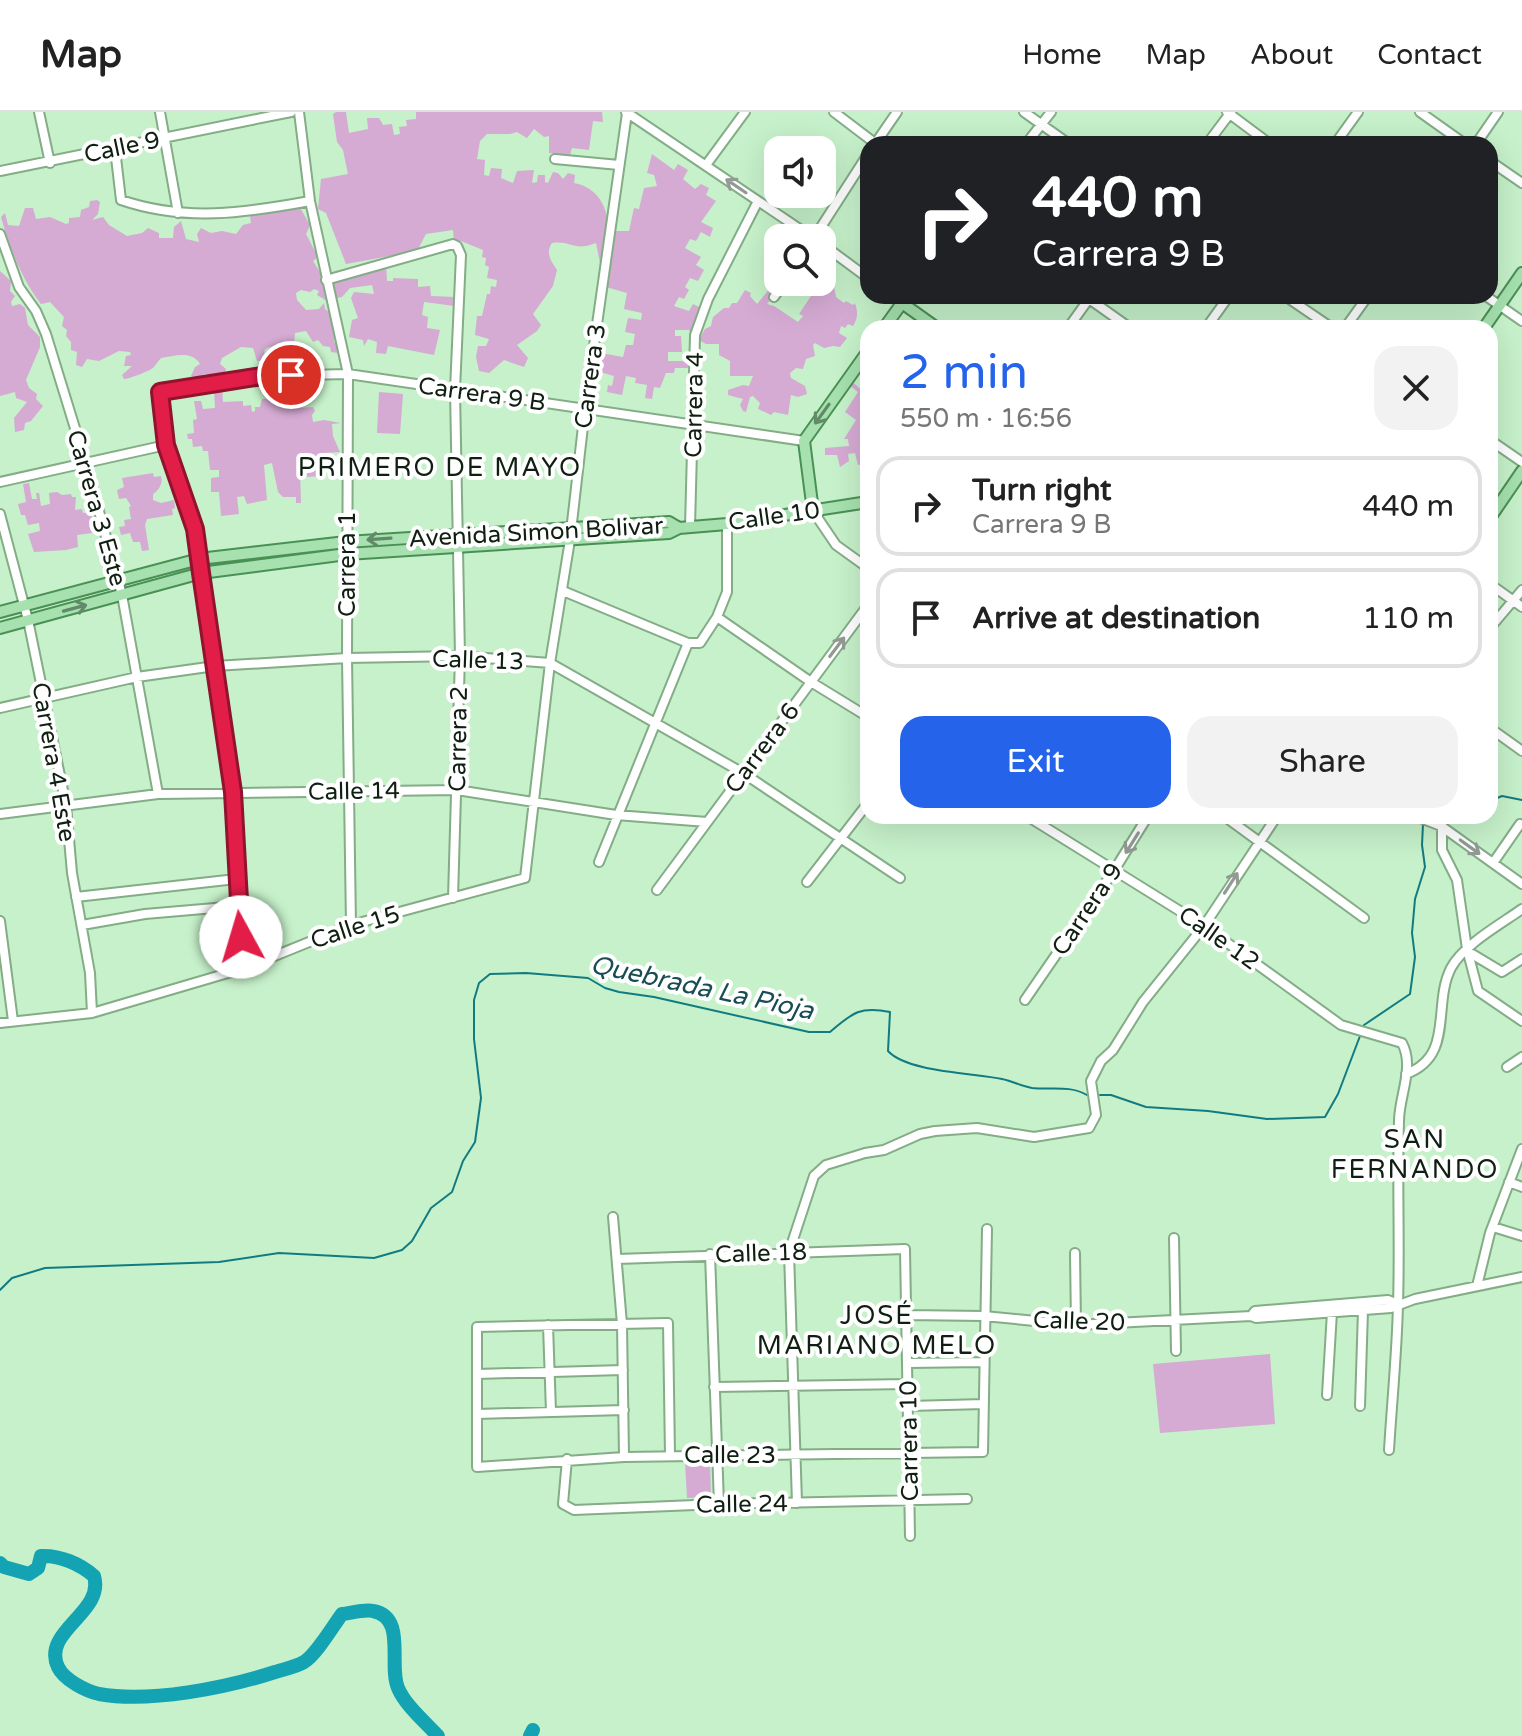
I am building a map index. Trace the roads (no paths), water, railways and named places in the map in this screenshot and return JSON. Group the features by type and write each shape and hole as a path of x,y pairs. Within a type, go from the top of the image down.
{"main road":[{"path":"1490,320 1522,273"},
{"path":"910,304 928,320"},
{"path":"813,511 804,441 860,362"},
{"path":"1498,506 1522,471"},
{"name":"Calle 10","path":"685,527 727,524 860,503"},
{"name":"Avenida Simon Bolivar","path":"0,628 201,573 347,554 458,548 669,522 685,527"},
{"name":"Avenida Simon Bolivar","path":"0,612 199,559 346,542 458,535 571,535"}],"street":[{"path":"39,112 50,163"},
{"path":"160,112 178,213"},
{"name":"Calle 9","path":"0,171 291,112"},
{"name":"Carrera 1","path":"299,112 310,201 348,374 346,542 351,925"},
{"path":"627,112 793,224"},
{"name":"Carrera 3","path":"525,878 550,663 571,535 585,409 627,112"},
{"path":"706,165 745,112"},
{"path":"834,112 865,136"},
{"path":"880,136 897,112"},
{"path":"1024,112 1058,136"},
{"path":"1032,136 1051,112"},
{"path":"1341,136 1358,112"},
{"path":"1420,112 1454,136"},
{"path":"1482,136 1498,112"},
{"path":"1213,136 1229,113 1259,136"},
{"path":"115,149 121,200 149,210 249,213 310,201"},
{"path":"555,159 619,165"},
{"path":"823,224 860,166"},
{"path":"1498,166 1522,183"},
{"name":"Carrera 4","path":"685,527 695,425 695,335 708,299 758,201"},
{"name":"Carrera 3 Este","path":"0,234 19,287 36,311 46,334 86,464 122,595 158,794"},
{"name":"Carrera 2","path":"326,280 453,244 461,255 455,390 460,656 453,898"},
{"path":"836,254 860,272"},
{"path":"1098,304 1119,320"},
{"path":"1297,304 1320,320"},
{"path":"1497,304 1522,321"},
{"name":"Carrera 9 B","path":"166,445 160,392 262,376 348,374 804,441"},
{"path":"0,482 166,445 195,529 233,792 236,879 245,968"},
{"path":"1498,446 1522,462"},
{"path":"813,511 836,545 860,562"},
{"name":"Carrera 4 Este","path":"0,514 28,620 66,805 92,1013"},
{"path":"563,591 688,643 700,643 717,617 727,592 727,524"},
{"path":"1498,590 1522,607"},
{"path":"1498,618 1522,590"},
{"name":"Carrera 6","path":"657,890 860,616"},
{"path":"717,617 860,712"},
{"path":"599,862 688,643"},
{"name":"Calle 13","path":"0,708 137,677 215,666 347,658 460,656 550,663 743,773 900,878"},
{"path":"1498,734 1522,751"},
{"name":"Calle 14","path":"0,814 158,794 457,790 616,815 707,822"},
{"path":"807,882 860,813"},
{"name":"Calle 12","path":"1040,824 1204,926 1322,1011 1355,1031 1402,1043 1406,1074"},
{"name":"Carrera 9","path":"1025,1000 1143,824"},
{"path":"1236,824 1364,918"},
{"path":"797,1503 789,1252 814,1176 826,1165 884,1150 920,1134 950,1128 977,1128 1034,1137 1089,1128 1096,1115 1091,1081 1101,1061 1113,1050 1143,1002 1204,926 1271,824"},
{"path":"1436,824 1522,884"},
{"path":"1493,863 1520,824"},
{"path":"1441,826 1442,850 1457,880 1468,952 1478,991 1522,1021"},
{"name":"Calle 15","path":"0,1023 92,1013 245,968 351,925 525,878"},
{"path":"76,897 236,879"},
{"path":"82,925 145,914 238,906"},
{"path":"1389,1450 1398,1304 1398,1130 1406,1074 1418,1070 1433,1055 1439,1038 1444,984 1453,964 1522,909"},
{"path":"0,921 13,1021"},
{"path":"1468,952 1502,972 1522,959"},
{"path":"1507,1067 1522,1057"},
{"path":"1477,1286 1493,1227 1522,1149"},
{"path":"1509,1182 1522,1187"},
{"path":"613,1217 622,1324 624,1457"},
{"path":"1493,1227 1522,1236"},
{"path":"909,1406 984,1404 987,1229"},
{"path":"1174,1238 1176,1351"},
{"name":"Calle 18","path":"617,1259 905,1249"},
{"name":"Carrera 10","path":"905,1249 910,1536"},
{"path":"1075,1253 1076,1325"},
{"path":"710,1254 719,1504"},
{"path":"1398,1304 1388,1300 1255,1311 1251,1316 1391,1308 1522,1277"},
{"path":"1360,1406 1363,1310"},
{"path":"1327,1395 1332,1312"},
{"name":"Calle 20","path":"907,1315 984,1316 1076,1325 1251,1316"},
{"path":"624,1410 477,1414 477,1327 668,1323 670,1456"},
{"path":"548,1325 551,1412"},
{"path":"908,1363 984,1362"},
{"path":"477,1374 623,1370"},
{"path":"714,1387 908,1384"},
{"name":"Calle 23","path":"477,1414 477,1467 624,1457 983,1452 984,1404"},
{"name":"Calle 24","path":"567,1459 563,1504 574,1510 967,1499"}],"waterway":[{"name":"Quebrada La Pioja","path":"1498,798 1522,800"},
{"name":"Quebrada La Pioja","path":"1362,1030 1364,1025 1410,994 1415,957 1412,933 1415,899 1425,867 1423,824"},
{"name":"Quebrada La Pioja","path":"0,1290 12,1278 45,1268 219,1262 279,1253 374,1258 402,1250 412,1241 431,1208 452,1192 463,1161 475,1142 481,1098 474,1039 474,1000 479,983 490,974 526,973 588,978 619,992 809,1032 830,1032 851,1015 864,1010 890,1012 888,1051 897,1058 925,1068 1002,1079 1032,1088 1067,1089 1087,1095"},
{"name":"Quebrada La Pioja","path":"1100,1095 1111,1095 1146,1107 1267,1119 1325,1117 1338,1094 1360,1036"},
{"path":"0,1563 29,1574 38,1568 41,1556 55,1557 76,1564 94,1576 95,1589 91,1601 65,1632 55,1654 58,1667 65,1676 82,1688 99,1694 164,1695 255,1678 304,1662 319,1647 342,1614 370,1611 383,1615 390,1622 393,1632 398,1688 410,1707 438,1736"},
{"path":"530,1736 533,1730"}],"district":[{"name":"PRIMERO DE MAYO","path":"440,467"},
{"name":"SAN FERNANDO","path":"1415,1154"},
{"name":"JOSÉ MARIANO MELO","path":"877,1330"}]}
